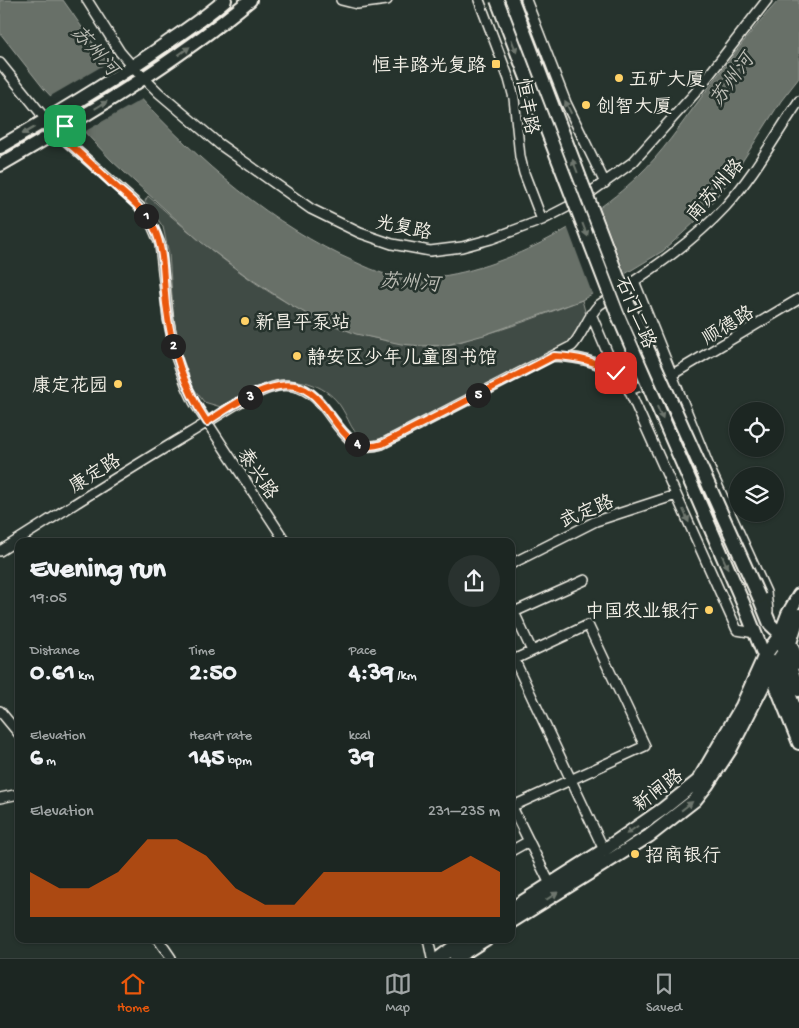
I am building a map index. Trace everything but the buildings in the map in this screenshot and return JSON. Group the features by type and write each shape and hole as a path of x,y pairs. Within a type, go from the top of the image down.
{"main road":[{"path":"0,147 129,69 211,13 225,0"},
{"path":"0,165 140,81 182,53 250,0"},
{"name":"石门二路","path":"497,0 617,313 743,603 764,657"},
{"name":"石门二路","path":"512,0 632,314 770,624 799,663"},
{"name":"新闸路","path":"515,907 604,850 663,809 698,781 742,706 764,657 784,643 788,614 799,596"},
{"name":"新闸路","path":"515,920 649,836 695,800 730,750 799,615"},
{"name":"石门二路","path":"784,643 799,690"},
{"path":"764,657 773,668 799,719"},
{"path":"773,668 799,743"},
{"path":"439,958 459,943"},
{"path":"456,958 480,943"}],"street":[{"name":"光复路","path":"87,0 129,69 140,81 219,144 311,209 360,233 392,244 430,251 469,245 542,220 577,202 633,162 695,93 767,0"},
{"path":"341,0 357,4 387,0"},
{"name":"恒丰路","path":"479,0 509,79 514,98 522,165 528,186 542,220"},
{"name":"恒丰路","path":"526,0 557,81 605,182"},
{"name":"泰兴路","path":"0,63 61,129 140,208 154,228 160,244 168,318 176,357 187,387 194,402 283,538"},
{"name":"南苏州路","path":"591,314 599,305 683,246 726,207 742,187 799,101"},
{"name":"石门二路","path":"634,281 710,469 766,592 770,624"},
{"name":"顺德路","path":"630,390 672,376 799,300"},
{"path":"591,314 616,373 630,390 737,630 755,633"},
{"name":"康定路","path":"21,538 226,410 268,389 280,386 304,389 314,395 352,442 364,447 373,447 572,346 583,332 591,314"},
{"path":"554,356 590,360 616,373"},
{"name":"武定路","path":"515,562 596,521 676,494"},
{"name":"康定路","path":"0,551 15,542"},
{"path":"515,609 585,580"},
{"path":"515,614 532,651"},
{"path":"515,659 588,625 644,746 515,806"},
{"path":"515,664 604,850"},
{"path":"0,711 15,729"},
{"path":"0,798 15,795"},
{"path":"515,813 550,884"},
{"path":"515,849 529,841"},
{"path":"161,943 171,958"},
{"path":"429,943 432,958"}],"shaded area":[{"path":"148,196 203,243 262,287 293,306 326,322 360,334 409,344 439,346 456,343 502,329 582,300 586,315 571,343 402,431 373,442 356,432 336,400 322,389 304,382 286,381 271,384 229,405 221,407 204,402 189,382 178,346 169,254 163,227 145,201"}],"water":[{"name":"苏州河","path":"0,0 63,0 101,54 126,82 174,132 225,179 252,201 310,239 371,269 402,278 432,277 463,272 496,262 529,249 560,233 616,196 663,149 738,49 779,0 799,0 799,78 781,101 731,179 696,221 663,251 582,300 484,335 447,345 422,346 401,344 356,334 307,314 245,275 201,242 112,161 44,89 0,33"}],"pier":[{"path":"111,61 144,98 82,133 49,97"},
{"path":"599,205 627,277 593,296 567,226"}],"place":[{"name":"恒丰路光复路","path":"496,64"},
{"name":"五矿大厦","path":"619,78"},
{"name":"创智大厦","path":"586,105"},
{"name":"新昌平泵站","path":"245,321"},
{"name":"静安区少年儿童图书馆","path":"297,356"},
{"name":"康定花园","path":"118,384"},
{"name":"中国农业银行","path":"709,610"},
{"name":"招商银行","path":"635,854"}],"route":[{"path":"65,126 56,132 140,208 154,228 160,244 168,318 176,357 194,402 207,422 226,410 268,389 292,386 304,389 314,395 352,442 364,447 373,447 554,356 590,360 616,373"}]}
